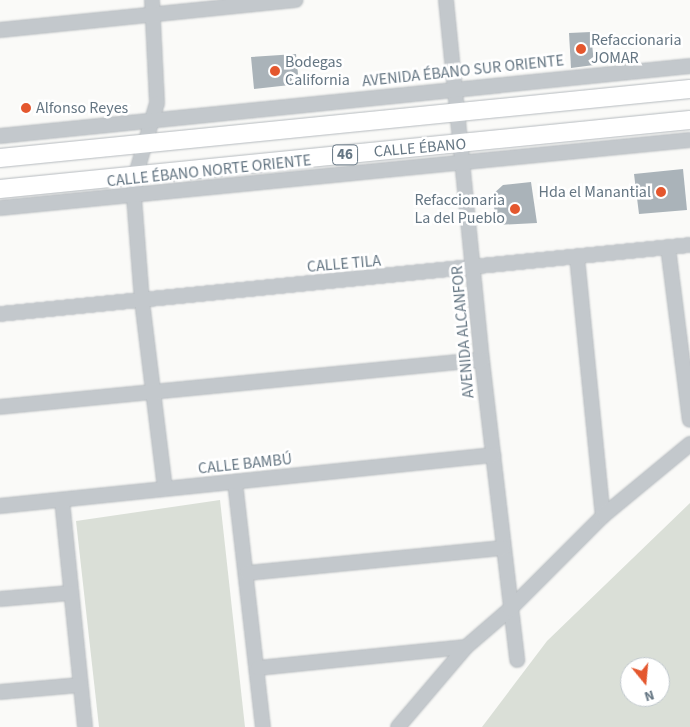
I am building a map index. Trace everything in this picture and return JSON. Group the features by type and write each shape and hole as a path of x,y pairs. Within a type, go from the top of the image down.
{"main road":[{"name":"CALLE ÉBANO","path":"0,158 146,141 457,113 690,89"},
{"name":"CALLE ÉBANO","path":"0,189 690,120"}],"street":[{"path":"152,0 157,91 154,119 136,174 134,197 142,301 165,489"},
{"path":"0,30 154,16 295,0"},
{"name":"AVENIDA ALCANFOR","path":"446,0 454,90 475,269 482,360 517,660"},
{"name":"AVENIDA ÉBANO SUR ORIENTE","path":"0,136 690,66"},
{"name":"CALLE ÉBANO NORTE ORIENTE","path":"0,208 134,197 690,140"},
{"name":"CALLE TILA","path":"0,314 475,269 690,245"},
{"path":"668,247 690,420"},
{"path":"577,257 603,516"},
{"path":"0,407 482,360"},
{"path":"398,727 466,648 510,609 603,516 690,444"},
{"name":"CALLE BAMBÚ","path":"0,506 493,455"},
{"path":"235,482 258,668 263,727"},
{"path":"62,500 85,727"},
{"path":"247,572 503,548"},
{"path":"0,599 70,593"},
{"path":"258,668 466,648"},
{"path":"0,692 80,686"}],"shaded area":[{"path":"220,500 245,727 99,727 76,521"},
{"path":"690,503 690,727 482,727 547,641"}],"building":[{"name":"Refaccionaria JOMAR","path":"591,32 594,65 571,68 569,33"},
{"name":"Bodegas California","path":"296,54 299,84 254,89 251,57"},
{"name":"Hda el Manantial","path":"683,169 687,210 639,214 634,174"},
{"name":"Refaccionaria La del Pueblo","path":"531,182 537,223 497,225 492,195 503,185"}],"place":[{"name":"Refaccionaria JOMAR","path":"581,49"},
{"name":"Bodegas California","path":"275,71"},
{"name":"Alfonso Reyes","path":"26,108"},
{"name":"Hda el Manantial","path":"661,192"},
{"name":"Refaccionaria La del Pueblo","path":"515,209"}]}
